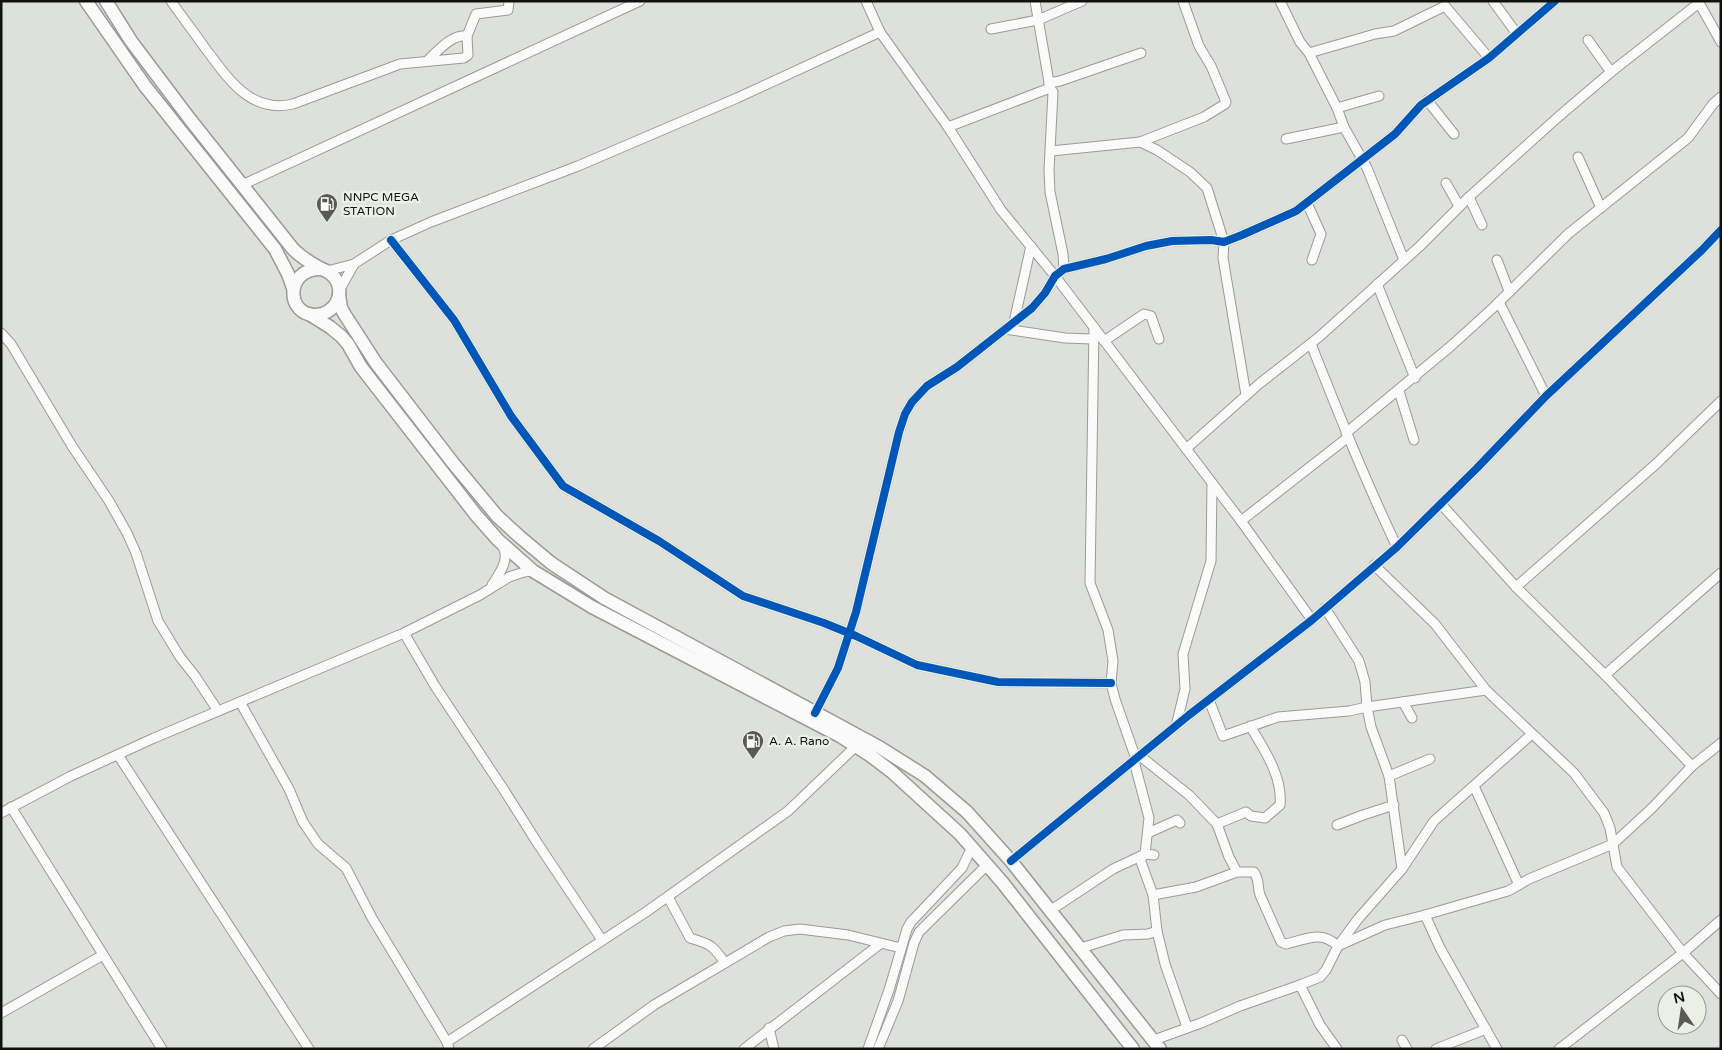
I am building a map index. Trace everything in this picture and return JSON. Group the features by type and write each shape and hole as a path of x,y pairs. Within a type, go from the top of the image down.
{"highway":[{"path":"99,4 137,48 293,249 300,256 334,276 338,283 341,308 376,363 497,516 550,563 604,598 879,747 925,776 967,812 1011,861 1157,1044"},
{"path":"99,4 109,36 145,86 275,249 288,274 293,288 294,301 303,311 330,327 348,344 372,382 476,515 498,540 532,571 592,607 840,736 871,756 910,787 938,812 988,865 1133,1049"},
{"path":"293,288 300,275 305,271 323,270"},
{"path":"309,314 315,315 334,307 339,293"}],"street":[{"path":"171,1 230,80 243,93 264,104 283,106 400,64 464,58 468,53 467,36 476,14 508,10 510,1"},
{"path":"242,185 640,1"},
{"path":"866,1 880,32 948,127 1002,210 1056,276 1094,327 1099,338 1241,521 1312,620"},
{"path":"1035,1 1049,85 1053,92 1049,170 1050,192 1063,254 1064,269"},
{"path":"991,29 1038,20 1082,1"},
{"path":"1051,152 1140,142 1204,117 1226,102 1211,66 1199,46 1183,1"},
{"path":"1280,1 1300,42 1309,53 1337,108 1344,127 1367,168 1388,216 1394,240 1404,260"},
{"path":"1493,1 1518,34"},
{"path":"815,712 838,668 856,612 899,432 905,414 912,402 926,386 957,367 1032,308 1056,276 1064,269 1106,259 1146,246 1172,241 1211,240 1224,242 1242,236 1287,215 1307,203 1395,134 1421,104 1489,58 1554,1"},
{"path":"1186,449 1246,395 1311,344 1420,246 1459,206 1611,72 1699,2 1721,42"},
{"path":"1309,53 1375,34 1394,31 1445,6 1489,58"},
{"path":"323,270 354,264 392,240 430,222 578,166 737,98 880,32"},
{"path":"428,60 457,36 467,36"},
{"path":"1588,40 1611,72"},
{"path":"948,127 1049,85 1141,54"},
{"path":"1337,108 1379,96"},
{"path":"1241,521 1415,378 1499,302 1568,234 1688,138 1713,104 1721,97"},
{"path":"1427,100 1454,134"},
{"path":"1286,139 1344,127"},
{"path":"1140,142 1157,150 1190,172 1207,188 1224,242 1223,258 1246,395"},
{"path":"1578,157 1601,208"},
{"path":"1446,183 1459,206"},
{"path":"1469,197 1482,225"},
{"path":"1307,203 1321,234 1312,260"},
{"path":"1011,861 1176,726 1312,620 1397,546 1441,504 1546,396 1721,230"},
{"path":"392,240 454,320 511,416 563,486 659,541 743,596 824,623 917,665 998,682 1111,683"},
{"path":"1014,322 1031,246"},
{"path":"1497,260 1509,291"},
{"path":"339,293 354,264"},
{"path":"1377,284 1415,378"},
{"path":"1499,302 1546,396"},
{"path":"1005,329 1065,338 1099,338 1144,314 1151,316 1159,339"},
{"path":"1,333 11,344 72,446 109,501 136,553 147,592 158,621 218,711"},
{"path":"1099,338 1090,583 1108,630 1113,661 1111,683 1136,759 1149,818 1150,855"},
{"path":"1311,344 1368,486 1397,546"},
{"path":"1399,391 1414,440"},
{"path":"1516,587 1656,464 1721,401"},
{"path":"1176,726 1185,689 1183,654 1211,561 1212,483"},
{"path":"1441,504 1516,587 1605,675 1692,766"},
{"path":"490,588 501,571 504,562 504,549 498,540"},
{"path":"1374,565 1435,624 1486,690 1574,773 1604,813 1610,828 1617,867 1683,954 1721,994"},
{"path":"1,813 71,776 218,711 404,633 480,595 509,577 532,571"},
{"path":"1605,675 1721,573"},
{"path":"1325,608 1359,661 1371,727 1388,776 1402,869"},
{"path":"404,633 435,686 500,782 538,844 602,940"},
{"path":"1209,700 1223,736 1278,717 1349,711 1486,690"},
{"path":"240,702 289,789 303,822 318,844 346,868 372,918 448,1046 668,897 788,812 856,746"},
{"path":"1403,702 1412,718"},
{"path":"1217,824 1246,812 1251,816 1265,818 1280,805 1279,789 1272,767 1250,726"},
{"path":"1157,1044 1187,1027 1320,977 1326,970 1338,946 1358,919 1402,869 1434,821 1532,734"},
{"path":"1338,946 1384,925 1508,891 1613,844 1652,808 1692,766 1721,742"},
{"path":"118,755 309,1049"},
{"path":"1136,759 1189,795 1217,824 1229,857 1237,872"},
{"path":"1388,776 1430,759"},
{"path":"1474,786 1518,885"},
{"path":"1337,825 1394,806"},
{"path":"12,807 162,1049"},
{"path":"1148,833 1177,820 1180,823"},
{"path":"868,1049 911,922 962,868 972,847"},
{"path":"1150,855 1140,859 1153,895 1157,931 1165,964 1187,1027"},
{"path":"1051,910 1113,869 1150,855"},
{"path":"878,1049 898,1000 914,943 919,932 988,865"},
{"path":"1153,895 1160,892 1196,887 1237,872 1254,872 1259,880 1258,888 1266,912 1283,944 1321,936 1330,938 1338,946"},
{"path":"668,897 690,938 709,943 725,963"},
{"path":"1426,915 1440,948 1497,1049"},
{"path":"1559,1049 1683,954 1721,920"},
{"path":"593,1049 654,1005 769,937 784,931 800,929 848,935 901,948"},
{"path":"1081,948 1123,935 1148,934 1157,931"},
{"path":"744,1049 880,944"},
{"path":"1,1013 103,955"},
{"path":"1300,985 1320,1025 1337,1049"},
{"path":"769,1028 774,1049"},
{"path":"1436,1049 1486,1028"},
{"path":"1402,1040 1407,1049"}],"cycle path":[{"path":"815,713 838,668 856,612 899,432 905,414 912,402 927,386 957,367 1032,308 1045,293 1055,276 1064,269 1106,259 1146,246 1172,241 1211,240 1224,242 1296,211 1395,134 1421,105 1489,58 1555,1"},
{"path":"1011,861 1189,715 1312,620 1397,547 1546,396 1721,230"},
{"path":"391,240 454,320 511,416 563,486 659,541 743,596 824,623 917,665 998,682 1111,683"}],"place":[{"name":"NNPC MEGA STATION","path":"327,223"},
{"name":"A. A. Rano","path":"753,760"}]}
